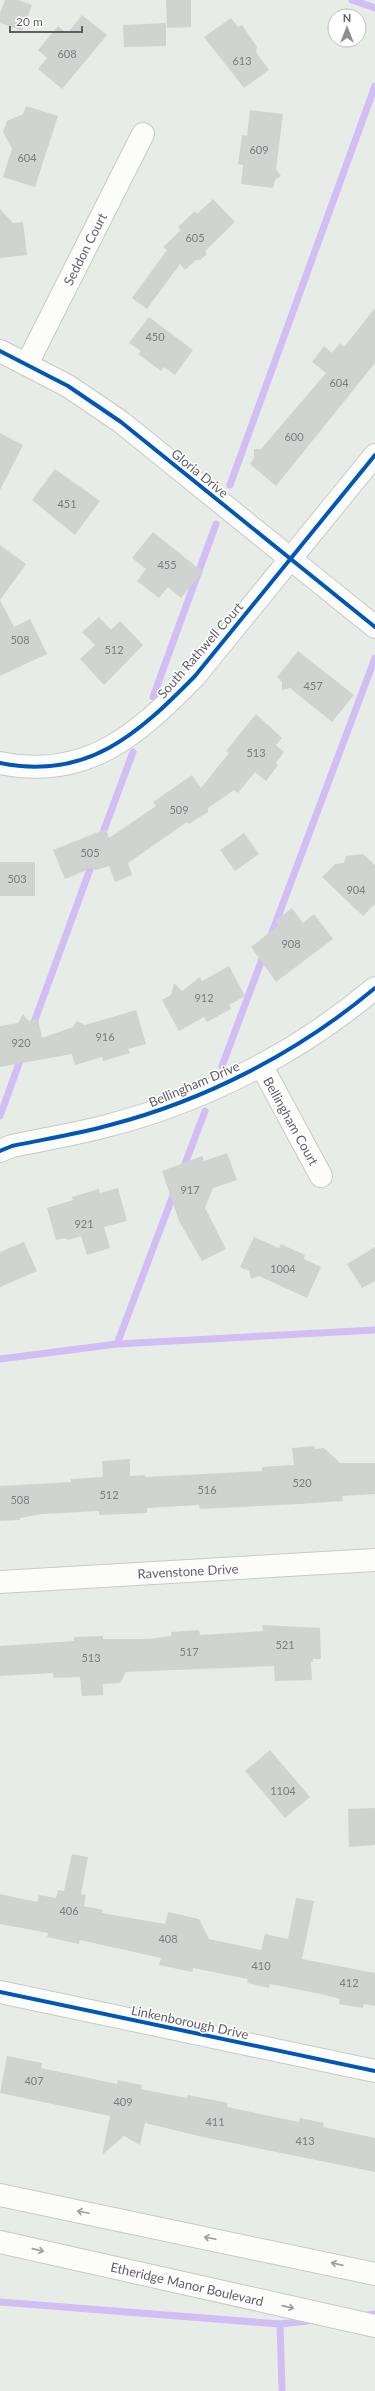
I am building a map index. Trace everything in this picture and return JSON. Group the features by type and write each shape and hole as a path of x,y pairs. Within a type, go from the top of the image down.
{"street":[{"name":"Seddon Court","path":"27,364 143,134"},
{"name":"Gloria Drive","path":"0,351 68,386 121,422 375,627"},
{"name":"South Rathwell Court","path":"0,763 20,767 64,766 98,754 165,706 195,676 375,455"},
{"name":"Bellingham Drive","path":"0,1151 12,1146 110,1126 154,1112 223,1084 261,1065 346,1012 375,988"},
{"name":"Bellingham Court","path":"261,1065 321,1176"},
{"name":"Ravenstone Drive","path":"0,1582 375,1560"},
{"name":"Linkenborough Drive","path":"0,1992 375,2071"},
{"path":"0,2195 375,2274"},
{"name":"Etheridge Manor Boulevard","path":"0,2242 375,2326"}],"building":[{"path":"5,0 18,0 32,5 22,31 0,23 0,13"},
{"path":"166,0 191,0 191,27 167,28"},
{"path":"82,15 107,35 62,89 38,69 47,58 38,50 58,26 67,34"},
{"path":"231,18 238,27 242,25 257,47 256,52 269,70 244,88 204,37"},
{"path":"166,23 166,46 124,47 123,25"},
{"path":"26,106 58,116 35,187 3,177 12,149 3,132 7,121 23,114"},
{"path":"250,110 283,114 276,169 281,176 275,180 273,188 241,184 243,165 238,164 242,135 247,136"},
{"path":"213,199 235,222 206,250 206,255 200,260 196,260 185,270 180,264 147,309 132,298 167,250 163,247 181,230 178,227 195,211 197,214"},
{"path":"0,209 13,223 23,222 27,255 0,258"},
{"path":"375,308 375,363 276,486 250,464 254,458 254,449 261,449 326,373 312,362 324,346 332,353 340,343 344,347"},
{"path":"149,317 193,350 175,375 164,367 161,371 138,354 141,351 129,343"},
{"path":"0,433 23,445 0,490"},
{"path":"55,469 100,501 75,535 32,500"},
{"path":"153,532 203,572 181,598 168,587 159,598 137,581 146,569 132,558"},
{"path":"0,545 26,564 0,600"},
{"path":"0,600 14,627 30,619 47,654 0,676"},
{"path":"99,617 111,630 120,621 143,645 104,685 80,659 95,645 82,632"},
{"path":"298,651 354,695 332,722 290,688 282,690 282,682 277,677"},
{"path":"256,714 282,738 276,745 284,752 276,763 278,765 266,781 255,772 238,793 234,790 208,808 208,812 189,824 187,822 128,863 132,875 115,882 109,866 96,870 92,868 65,879 53,850 106,829 109,838 156,806 153,802 192,775 201,788 229,753 226,751"},
{"path":"244,833 259,854 235,871 220,850"},
{"path":"363,854 375,865 375,904 363,916 322,877 335,864 344,863 346,856"},
{"path":"0,862 35,862 35,896 0,896"},
{"path":"292,908 303,923 314,914 333,939 276,982 251,947 279,925 275,921"},
{"path":"229,966 245,996 229,1005 231,1009 207,1022 204,1017 179,1031 162,1000 171,995 174,983 182,991 200,977 202,981"},
{"path":"136,1010 146,1044 128,1049 130,1053 103,1061 102,1057 75,1065 72,1054 0,1067 0,1026 18,1023 23,1014 29,1021 38,1019 42,1038 73,1027 77,1021 85,1025"},
{"path":"227,1153 237,1180 213,1188 205,1208 226,1249 202,1261 179,1221 162,1171 202,1156 204,1161"},
{"path":"118,1188 127,1221 104,1227 110,1248 87,1255 81,1236 68,1240 65,1238 56,1240 47,1208 73,1200 72,1197 99,1189 100,1193"},
{"path":"254,1237 279,1248 281,1244 305,1255 304,1259 321,1267 307,1298 259,1276 251,1279 249,1271 240,1267"},
{"path":"24,1242 37,1271 0,1287 0,1252"},
{"path":"375,1247 375,1281 362,1288 347,1264"},
{"path":"314,1446 315,1449 324,1448 340,1463 375,1463 375,1494 342,1496 343,1501 200,1509 199,1505 147,1508 147,1513 99,1515 99,1511 42,1514 20,1518 20,1520 0,1521 0,1486 71,1482 71,1479 103,1477 102,1461 130,1459 130,1476 145,1475 145,1477 262,1471 262,1467 294,1465 292,1448"},
{"path":"262,1625 320,1628 321,1659 313,1659 313,1662 311,1662 312,1680 275,1681 274,1666 126,1672 120,1683 103,1684 103,1695 82,1696 80,1677 54,1678 53,1673 0,1676 0,1646 74,1641 74,1637 103,1636 103,1639 149,1639 171,1636 171,1632 199,1630 200,1635 263,1631"},
{"path":"270,1750 310,1797 285,1818 245,1771"},
{"path":"375,1808 375,1845 349,1847 348,1809"},
{"path":"72,1854 88,1857 81,1894 86,1895 84,1906 103,1910 102,1913 165,1924 168,1912 199,1919 209,1939 261,1950 265,1934 288,1939 296,1898 314,1901 302,1959 375,1973 375,2006 364,2004 363,2008 339,2004 340,1999 321,1994 270,1984 269,1988 247,1983 248,1979 193,1968 192,1972 159,1965 161,1958 80,1940 79,1944 47,1937 48,1933 0,1924 0,1894 37,1902 39,1895 56,1898 58,1890 64,1891"},
{"path":"7,2056 42,2063 41,2068 117,2084 118,2080 142,2085 141,2089 187,2098 188,2095 228,2103 227,2107 299,2122 300,2118 324,2123 323,2127 375,2138 375,2172 203,2137 145,2123 140,2145 124,2136 102,2155 110,2116 0,2093"}],"waterway":[{"path":"352,0 375,8"},
{"path":"230,485 375,86"},
{"path":"153,697 216,524"},
{"path":"270,938 375,658"},
{"path":"101,838 133,752"},
{"path":"32,1028 93,861"},
{"path":"222,1066 264,954"},
{"path":"0,1116 22,1055"},
{"path":"183,1169 205,1111"},
{"path":"117,1344 175,1190"},
{"path":"0,1359 117,1344 375,1330"},
{"path":"0,2302 280,2324 307,2321"},
{"path":"367,2315 375,2314"},
{"path":"280,2324 282,2391"}],"cycle path":[{"path":"0,351 68,386 121,422 375,627"},
{"path":"0,763 31,767 59,765 85,759 109,748 131,734 153,717 195,676 375,455"},
{"path":"0,1151 12,1146 86,1131 146,1115 216,1088 283,1053 315,1033 375,988"},
{"path":"0,1992 375,2071"}]}
